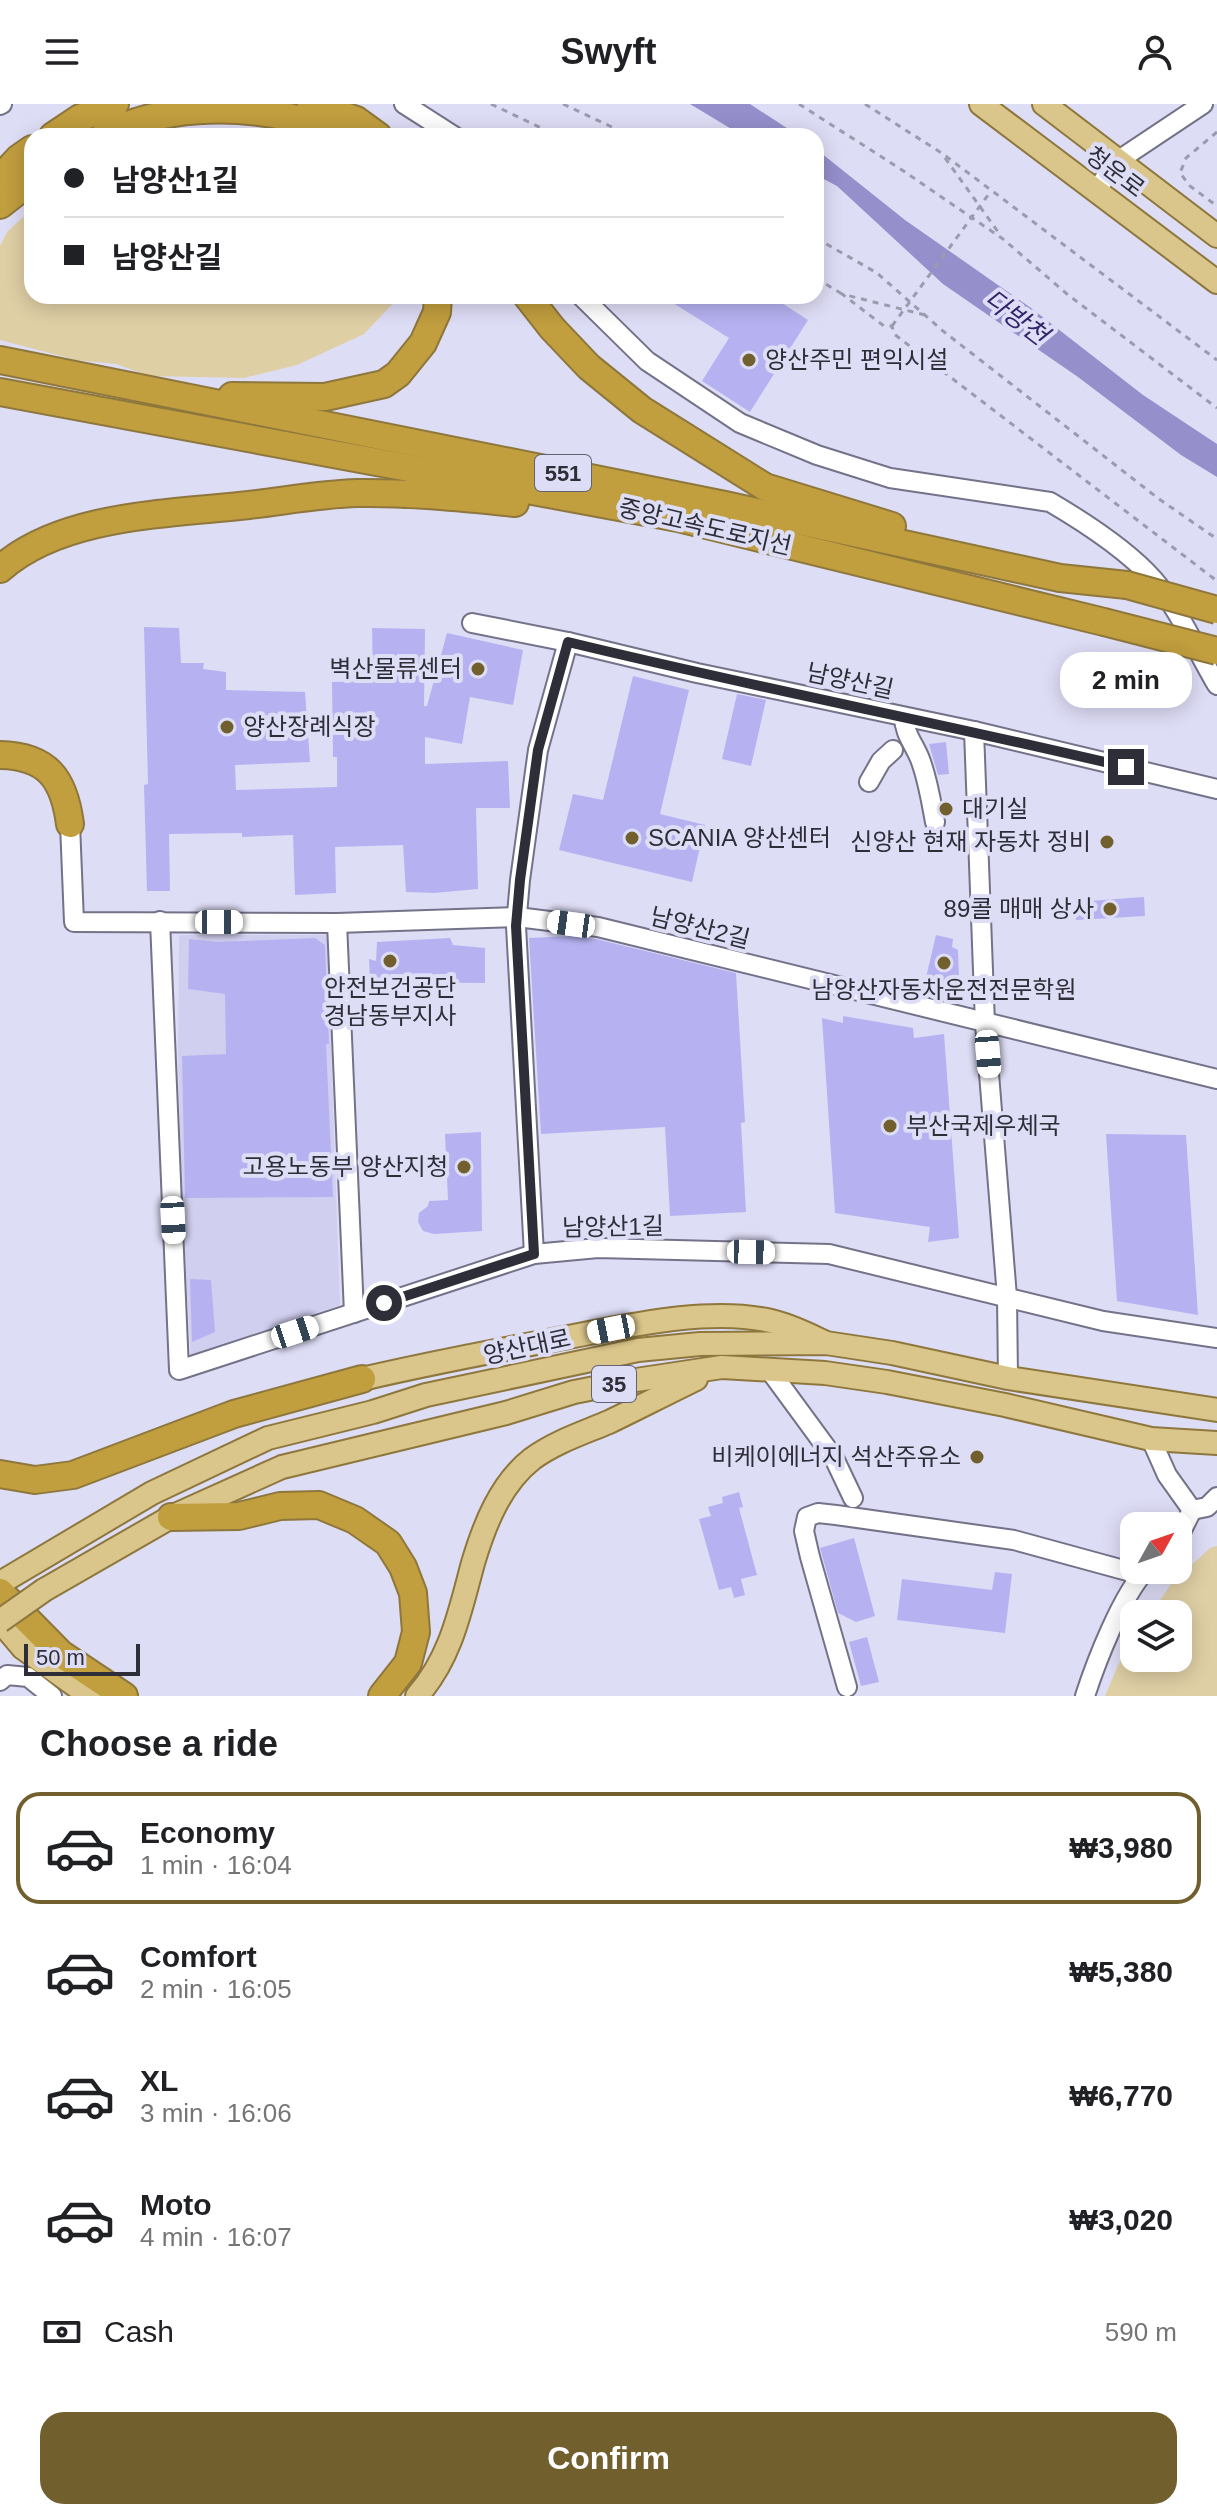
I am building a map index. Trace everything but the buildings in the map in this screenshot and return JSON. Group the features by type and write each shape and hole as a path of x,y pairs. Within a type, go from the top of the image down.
{"highway":[{"path":"65,128 80,118 115,104"},
{"path":"311,104 356,120 367,128"},
{"path":"118,128 168,112 214,107 259,111 300,120 316,128"},
{"path":"0,178 24,155"},
{"path":"0,205 24,186"},
{"path":"177,397 325,397 384,384 398,374 423,343 438,304"},
{"path":"533,304 589,367 642,410 765,487 1060,578"},
{"name":"중앙고속도로지선","path":"0,360 725,505 1060,578 1127,585 1217,610"},
{"name":"중앙고속도로지선","path":"0,392 678,518 1217,651"},
{"path":"0,569 39,543 76,530 141,517 357,493 470,499 678,518"},
{"path":"0,755 34,760 50,771 61,785 70,824"},
{"path":"0,1474 35,1480 73,1475 234,1414 362,1379"},
{"path":"171,1517 239,1516 280,1506 319,1505 355,1520 388,1543 403,1567 413,1593 416,1632 408,1663 382,1696"},
{"path":"0,1592 61,1654 124,1696"}],"main road":[{"name":"청운로","path":"981,104 1217,282"},
{"name":"청운로","path":"1044,104 1217,236"},
{"path":"362,1379 429,1363 662,1320 768,1320 826,1343"},
{"name":"양산대로","path":"0,1583 152,1493 268,1438 373,1412 426,1395 638,1350 700,1344 826,1343 892,1353 1008,1378 1217,1410"},
{"path":"417,1696 442,1662 453,1636 479,1542 491,1513 511,1482 531,1460 557,1444 722,1367"},
{"name":"35","path":"0,1621 44,1590 171,1517 282,1467 506,1413 574,1392 722,1367 825,1373 887,1382 1005,1405 1151,1439 1217,1443"},
{"path":"0,1621 23,1648 90,1696"}],"street":[{"path":"404,104 442,128"},
{"path":"1096,190 1119,160 1203,104"},
{"path":"589,304 647,361 740,423 817,455 890,478 1050,502 1073,515 1155,581 1217,685"},
{"name":"남양산길","path":"472,623 974,731 1217,789"},
{"path":"534,1254 517,917 538,750 568,642"},
{"path":"904,717 904,728 929,786 935,822"},
{"path":"974,731 985,1024 1007,1297 1008,1378"},
{"path":"869,782 881,761 893,750"},
{"name":"남양산2길","path":"70,824 74,922 337,923 517,917 598,927 1217,1079"},
{"name":"남양산1길","path":"160,921 179,1370 534,1254 598,1248 829,1254 1103,1321 1217,1338"},
{"path":"337,923 354,1313"},
{"path":"768,1368 834,1458 853,1498"},
{"path":"1151,1439 1167,1475 1208,1505 1192,1523"},
{"path":"847,1687 810,1557 804,1531 807,1517 818,1513 1014,1540 1120,1566"},
{"path":"1085,1696 1093,1671 1137,1584"},
{"path":"0,1681 7,1675 28,1677 52,1696"}],"path":[{"path":"491,104 541,128"},
{"path":"563,104 614,128"},
{"path":"799,104 1003,239 1067,294 1217,408"},
{"path":"865,104 943,154 1217,360"},
{"path":"1217,132 1186,158 1180,173 1190,186 1217,206"},
{"path":"943,154 1003,239"},
{"path":"892,326 991,191"},
{"path":"824,243 877,273 925,315 1159,499 1217,539"},
{"path":"824,283 884,326 892,326"},
{"path":"842,294 925,315"},
{"path":"892,326 894,334 1217,579"}],"shaded area":[{"path":"24,216 24,304 392,304 364,334 297,365 244,378 149,376 116,364 76,360 0,340 0,246 7,232"},
{"path":"179,935 327,935 340,1305 191,1357 182,1205"},
{"path":"1217,1546 1217,1696 1105,1696 1120,1661 1120,1672 1192,1672 1192,1600 1160,1600 1171,1584 1192,1584 1192,1565 1210,1548"}],"water":[{"path":"690,104 750,104 787,128 730,128"},
{"name":"다방천","path":"824,155 905,220 1031,308 1143,395 1217,444 1217,477 1181,455 1078,377 943,284 837,186 824,179"}],"place":[{"name":"양산주민 편익시설","path":"749,360"},
{"name":"벽산물류센터","path":"478,669"},
{"name":"양산장례식장","path":"227,727"},
{"name":"대기실","path":"946,809"},
{"name":"SCANIA 양산센터","path":"632,838"},
{"name":"신양산 현재 자동차 정비","path":"1107,842"},
{"name":"89콜 매매 상사","path":"1110,909"},
{"name":"안전보건공단 경남동부지사","path":"390,961"},
{"name":"남양산자동차운전전문학원","path":"944,963"},
{"name":"부산국제우체국","path":"890,1126"},
{"name":"고용노동부 양산지청","path":"464,1167"},
{"name":"비케이에너지 석산주유소","path":"977,1457"}],"route":[{"path":"384,1303 534,1254 516,926 538,750 568,642 1126,767"}]}
